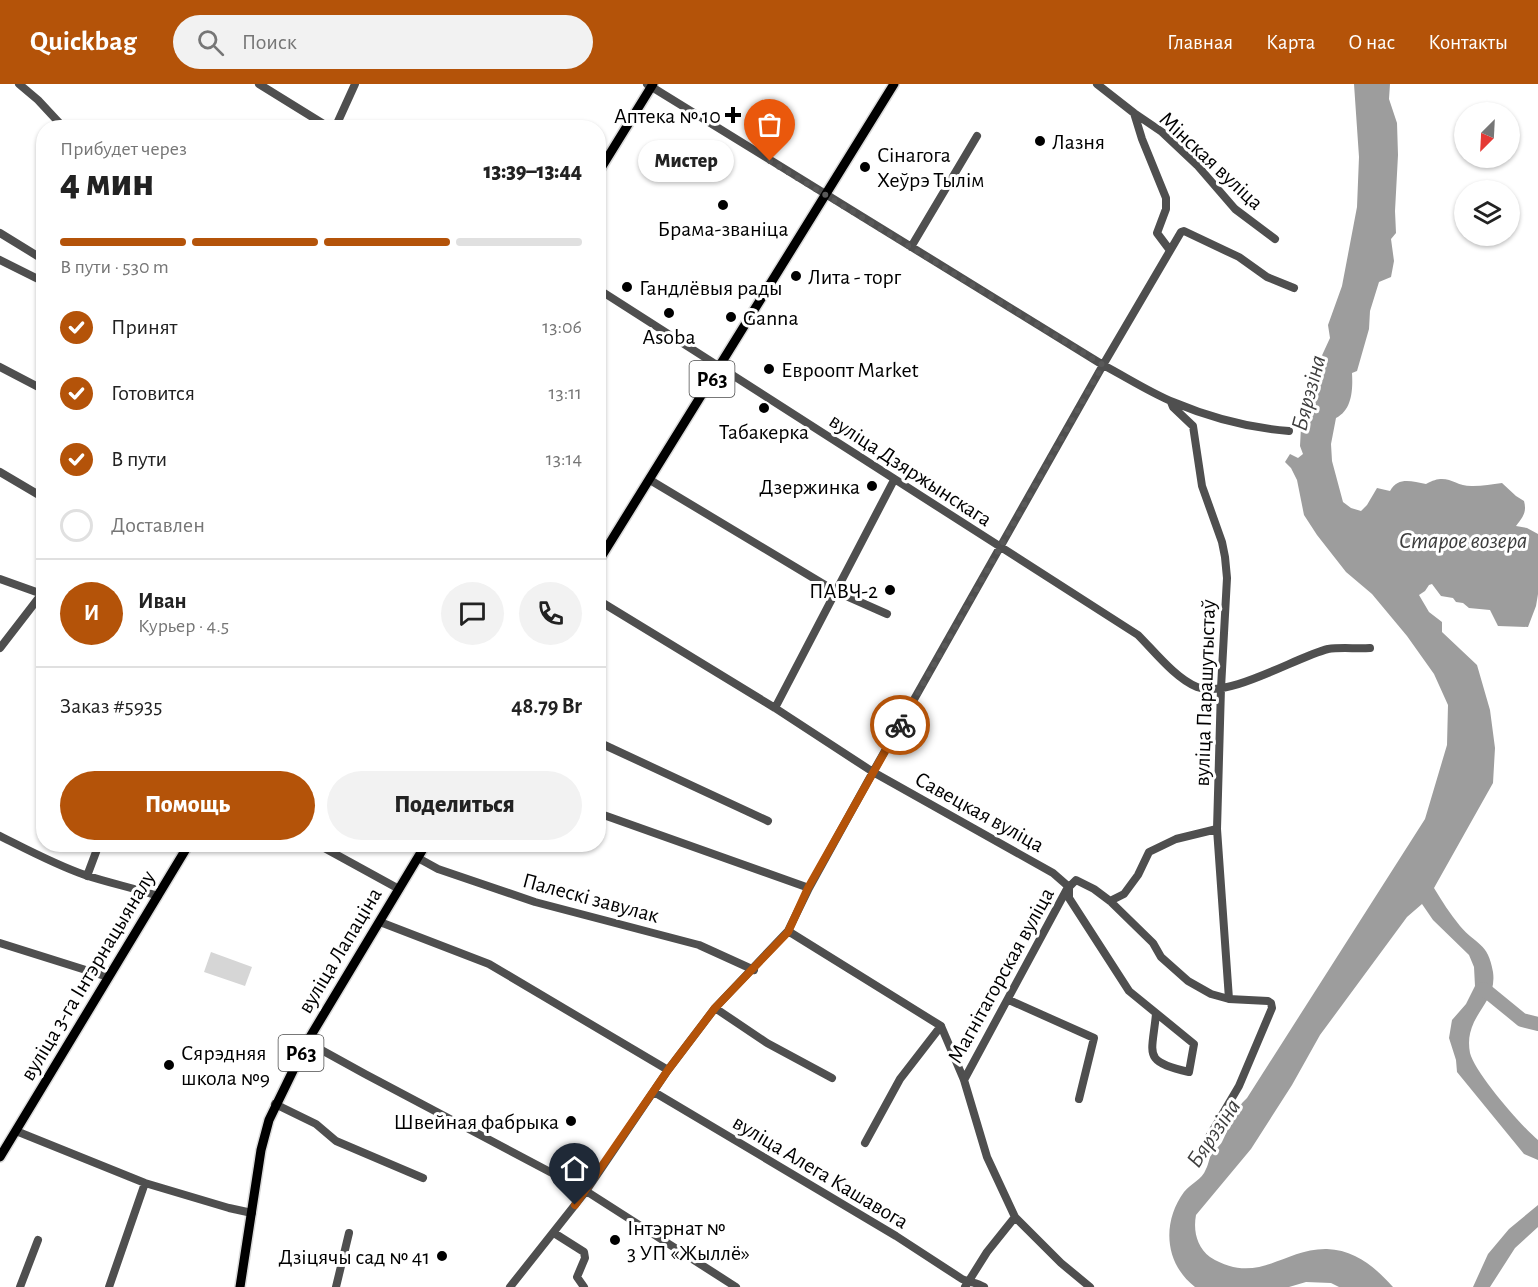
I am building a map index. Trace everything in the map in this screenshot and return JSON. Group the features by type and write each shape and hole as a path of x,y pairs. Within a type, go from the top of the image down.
{"main road":[{"name":"Р63","path":"606,549 894,84"},
{"path":"606,160 651,85"},
{"name":"вуліца 3-га Інтэрнацыяналу","path":"0,1157 184,852"},
{"name":"вуліца Лапаціна","path":"240,1287 264,1134 276,1104 307,1042 421,852"}],"street":[{"path":"19,84 57,120"},
{"path":"259,84 317,120"},
{"path":"339,120 355,84"},
{"name":"Мінская вуліца","path":"1097,84 1134,114 1162,132 1197,165 1234,209 1275,239"},
{"path":"651,85 826,196 1103,365 1171,402 1231,423 1258,429 1289,431"},
{"path":"1134,114 1166,198 1166,209 1157,233 1169,249"},
{"path":"911,247 977,136"},
{"path":"510,1287 586,1191 668,1070 715,1008 788,932 808,888 873,772 1169,249 1181,232 1184,231 1239,257 1267,277 1294,288"},
{"path":"0,233 36,255"},
{"path":"0,260 36,278"},
{"name":"вуліца Дзяржынскага","path":"606,294 1138,635 1180,677 1197,687 1221,688 1329,649 1370,648"},
{"path":"0,367 36,386"},
{"name":"вуліца Парашутыстаў","path":"1171,402 1173,407 1193,426 1202,486 1225,557 1227,578 1217,829 1229,999"},
{"path":"0,472 36,493"},
{"path":"650,480 835,591 887,614"},
{"path":"775,708 894,480"},
{"path":"0,579 36,590"},
{"path":"0,648 36,601"},
{"name":"Савецкая вуліца","path":"606,605 775,708 873,772 1053,873 1069,886 1076,880 1094,889 1110,901 1153,943 1161,957 1188,981 1211,994 1229,999 1271,1003 1272,1008 1239,1086 1206,1142"},
{"path":"606,746 768,821"},
{"path":"606,816 808,888"},
{"path":"1110,901 1124,894 1138,875 1149,852 1176,839 1217,829"},
{"path":"0,836 49,861 87,876 158,896"},
{"path":"87,876 96,852"},
{"path":"332,852 399,889"},
{"name":"Палескі завулак","path":"418,858 438,869 535,902 699,945 754,969"},
{"path":"1069,886 1069,898 1129,991 1194,1044 1189,1072 1160,1064 1155,1060 1152,1053 1156,1014"},
{"name":"Магнітагорская вуліца","path":"964,1080 1069,886"},
{"path":"380,922 489,964 668,1070"},
{"path":"788,932 941,1026 964,1080 987,1157 1015,1217 1061,1263 1090,1287"},
{"path":"0,943 108,977"},
{"path":"1009,1000 1094,1038 1079,1099"},
{"path":"715,1008 767,1043 832,1078"},
{"path":"865,1143 900,1079 941,1026"},
{"path":"307,1042 586,1191 736,1287"},
{"name":"вуліца Алега Кашавога","path":"654,1092 896,1236 967,1284 976,1282 984,1287"},
{"path":"276,1104 316,1125 336,1141 423,1178"},
{"path":"16,1131 145,1183 252,1213"},
{"path":"109,1287 145,1183"},
{"path":"967,1284 987,1252 1015,1217"},
{"path":"336,1287 349,1233"},
{"path":"554,1233 584,1252 585,1258 577,1277 584,1287"},
{"path":"20,1287 38,1240"}],"shaded area":[{"path":"211,952 252,967 245,986 204,972"}],"water":[{"path":"1354,84 1390,84 1389,99 1397,123 1396,233 1391,239 1394,261 1391,277 1379,282 1357,371 1352,373 1350,399 1345,410 1336,418 1331,444 1332,461 1343,502 1361,511 1377,488 1390,491 1397,483 1406,481 1426,484 1434,480 1446,479 1466,486 1502,483 1524,501 1524,514 1516,526 1527,528 1538,534 1538,594 1528,627 1498,626 1490,610 1469,608 1463,603 1456,602 1453,598 1441,596 1432,584 1419,595 1429,612 1442,622 1442,632 1477,665 1490,710 1495,748 1493,783 1434,888 1460,926 1485,949 1491,962 1493,987 1471,1030 1470,1053 1489,1086 1538,1140 1538,1160 1524,1154 1457,1072 1449,1038 1452,1020 1466,1004 1475,986 1474,967 1469,955 1433,920 1422,904 1407,917 1320,1035 1292,1085 1251,1149 1196,1215 1195,1221 1197,1238 1202,1248 1210,1257 1227,1265 1242,1268 1257,1267 1311,1250 1337,1250 1364,1261 1393,1287 1339,1287 1331,1283 1306,1282 1289,1287 1195,1287 1177,1266 1172,1254 1170,1229 1177,1204 1184,1192 1204,1173 1212,1154 1222,1142 1239,1107 1247,1098 1425,819 1447,745 1448,705 1434,674 1407,636 1372,594 1346,572 1317,535 1304,515 1297,480 1285,462 1290,454 1298,458 1303,454 1300,446 1301,427 1306,411 1307,388 1330,338 1328,325 1342,286 1357,207 1359,157"},
{"path":"1538,1205 1538,1227 1515,1248 1490,1287 1473,1287 1488,1254 1509,1229"}],"waterway":[{"path":"1484,989 1522,1020 1538,1024"}],"way so far":[{"path":"770,161 1103,365 900,725"}],"place":[{"name":"Аптека № 10","path":"733,115"},
{"name":"Лазня","path":"1040,141"},
{"name":"Мистер","path":"770,161"},
{"name":"Сінагога Хеўрэ Тылім","path":"865,167"},
{"name":"Брама-званіца","path":"723,205"},
{"name":"Лита - торг","path":"796,276"},
{"name":"Гандлёвыя рады","path":"627,287"},
{"name":"Asoba","path":"669,313"},
{"name":"Ganna","path":"731,317"},
{"name":"Евроопт Market","path":"769,369"},
{"name":"Табакерка","path":"764,408"},
{"name":"Дзержинка","path":"872,486"},
{"name":"ПАВЧ-2","path":"890,590"},
{"name":"Сярэдняя школа №9","path":"169,1065"},
{"name":"Швейная фабрыка","path":"571,1121"},
{"name":"Інтэрнат № 3 УП «Жыллё»","path":"615,1240"},
{"name":"Дзіцячы сад № 41","path":"442,1256"}],"route":[{"path":"575,1205 668,1070 715,1008 788,932 808,888 900,725"}],"water label":[{"name":"Бярэзіна","path":"1308,393"},
{"name":"Старое возера","path":"1463,540"},
{"name":"Бярэзіна","path":"1213,1133"}]}
